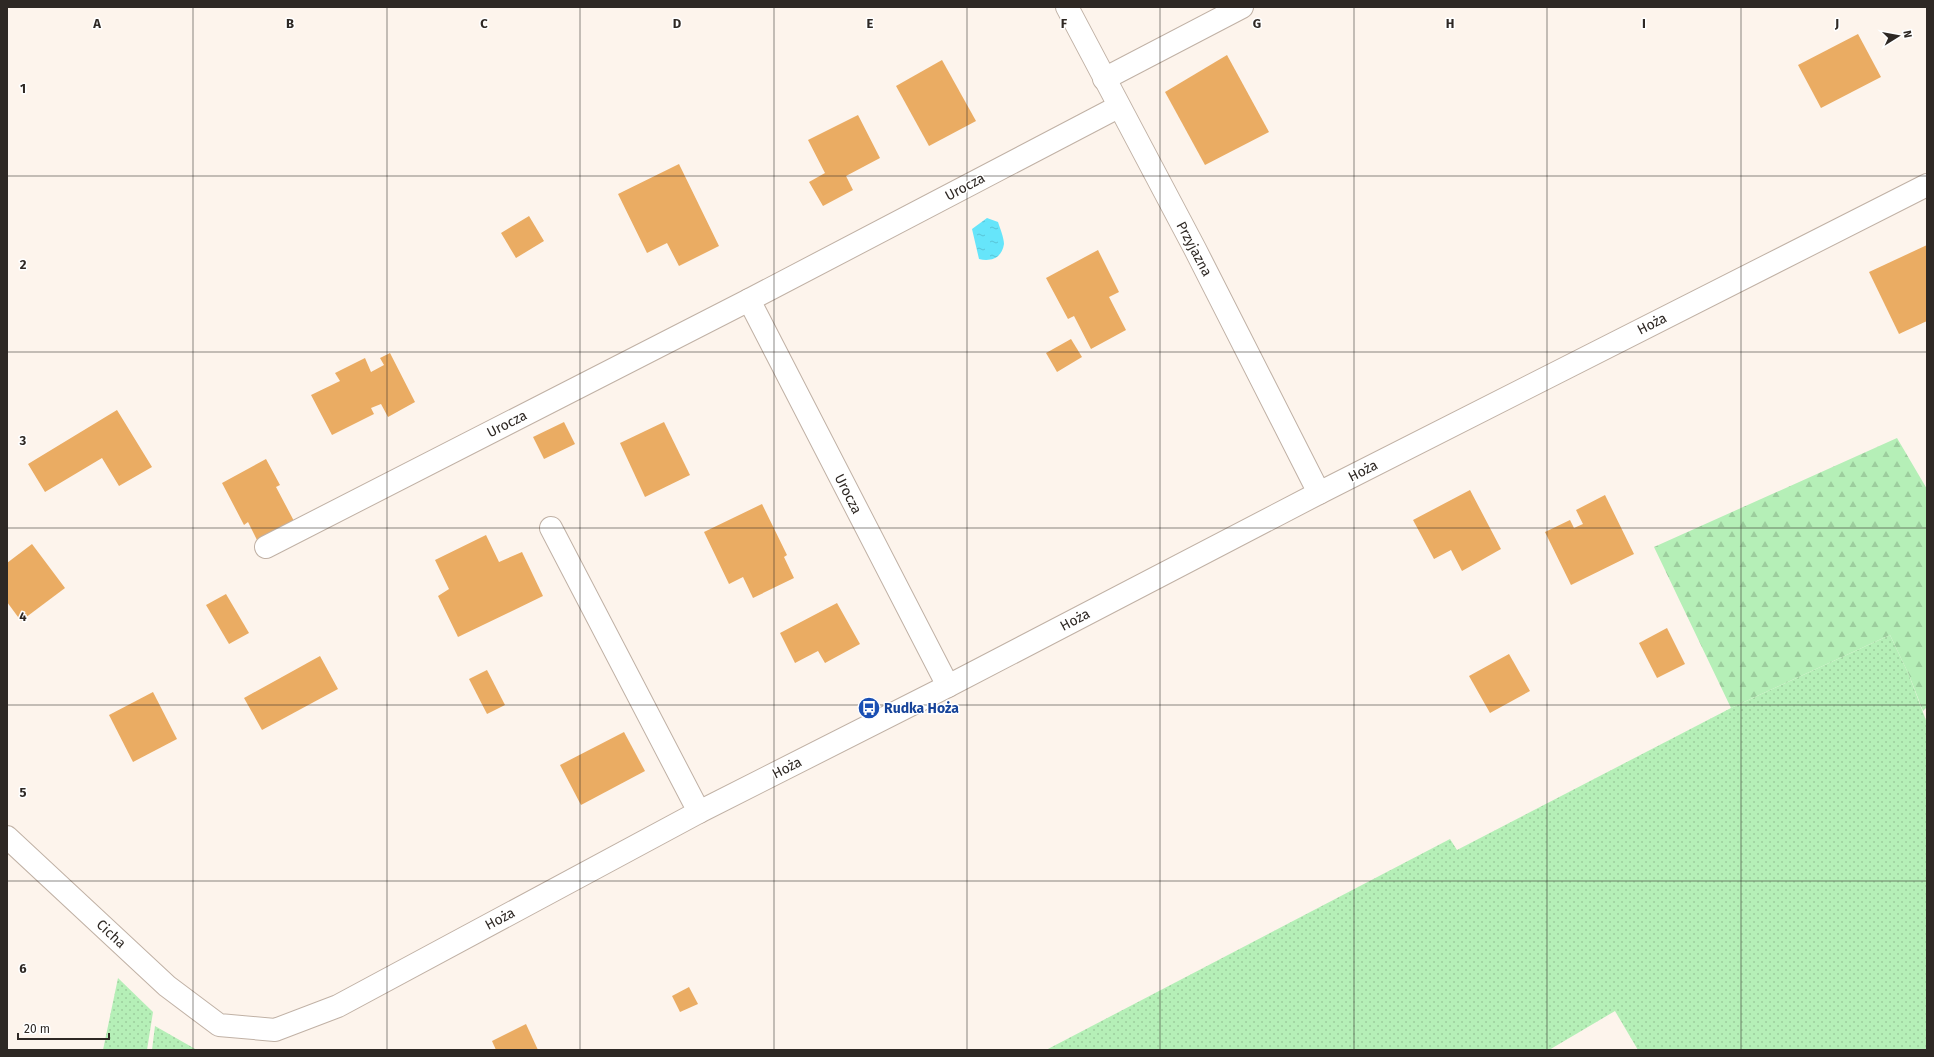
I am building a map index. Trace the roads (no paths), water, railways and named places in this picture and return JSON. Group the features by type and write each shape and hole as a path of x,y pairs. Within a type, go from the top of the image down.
{"street":[{"name":"Przyjazna","path":"1067,7 1118,107 1195,249 1319,493"},
{"path":"1104,79 1242,7"},
{"name":"Urocza","path":"266,547 749,300 1118,107"},
{"name":"Hoża","path":"218,1025 275,1030 338,1006 699,812 948,686 1319,493 1927,185"},
{"name":"Urocza","path":"749,300 948,686"},
{"path":"551,528 699,812"},
{"name":"Cicha","path":"7,837 167,986 218,1025"}],"water":[{"path":"987,218 998,222 1004,244 1001,253 998,256 992,259 983,260 979,259 972,229"}],"place":[{"name":"Rudka Hoża","path":"869,708"}]}
